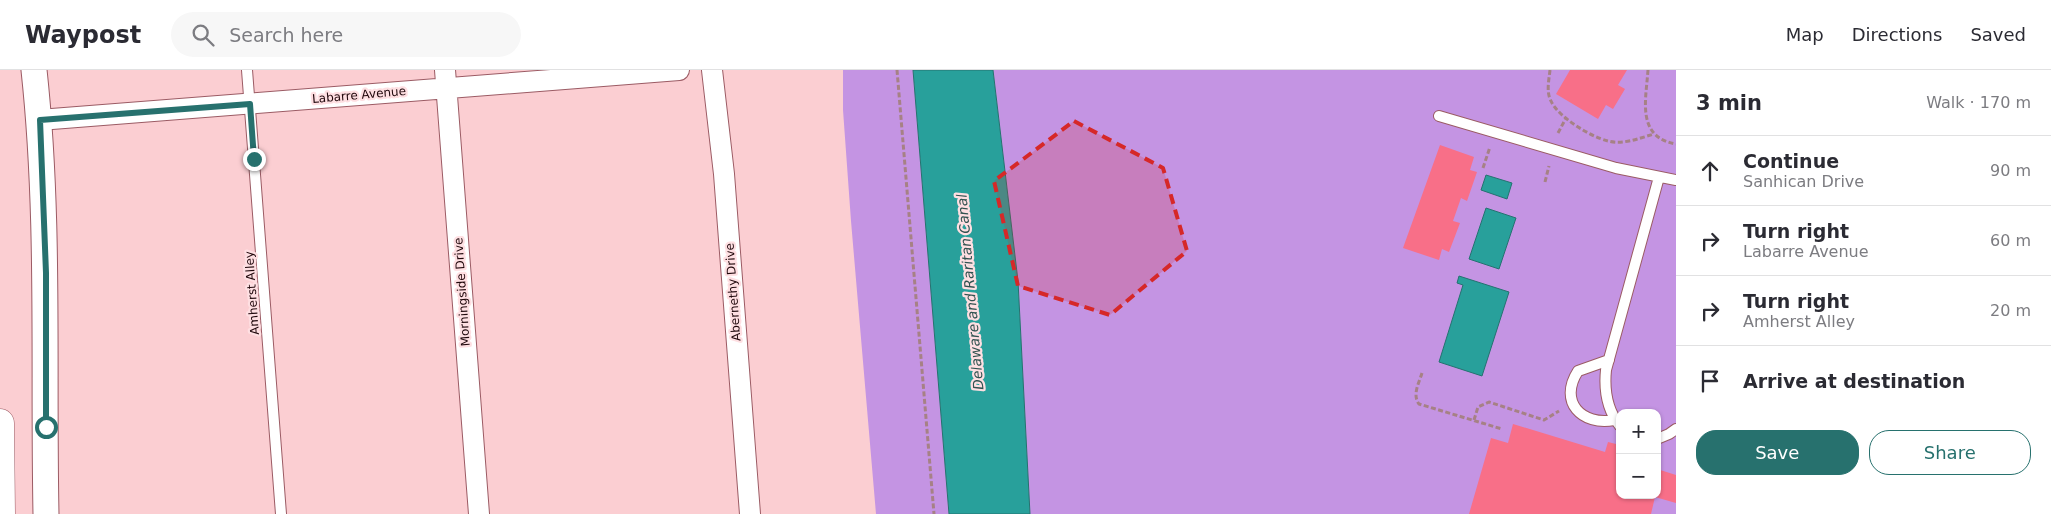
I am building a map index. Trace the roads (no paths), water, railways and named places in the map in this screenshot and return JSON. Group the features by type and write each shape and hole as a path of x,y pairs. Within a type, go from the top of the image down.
{"highway":[{"path":"0,423 1,514"}],"street":[{"path":"34,70 40,120 46,273 46,514"},
{"name":"Labarre Avenue","path":"40,120 250,104 446,79 679,70"},
{"name":"Abernethy Drive","path":"712,70 724,174 750,514"},
{"name":"Morningside Drive","path":"446,79 479,514"}],"lane":[{"name":"Amherst Alley","path":"247,70 281,514"},
{"path":"1439,116 1616,168 1676,180"},
{"path":"1616,421 1608,402 1605,384 1609,360 1659,177"},
{"path":"1609,360 1578,371 1570,390 1572,403 1579,413 1585,417 1602,422 1616,423"},
{"path":"1661,437 1676,429"}],"water":[{"name":"Delaware and Raritan Canal","path":"913,70 993,70 1018,281 1030,514 949,514"},
{"path":"1486,175 1512,183 1507,199 1481,190"},
{"path":"1486,208 1516,218 1499,269 1469,259"},
{"path":"1459,276 1509,292 1482,376 1439,362 1463,285 1457,283"}]}
